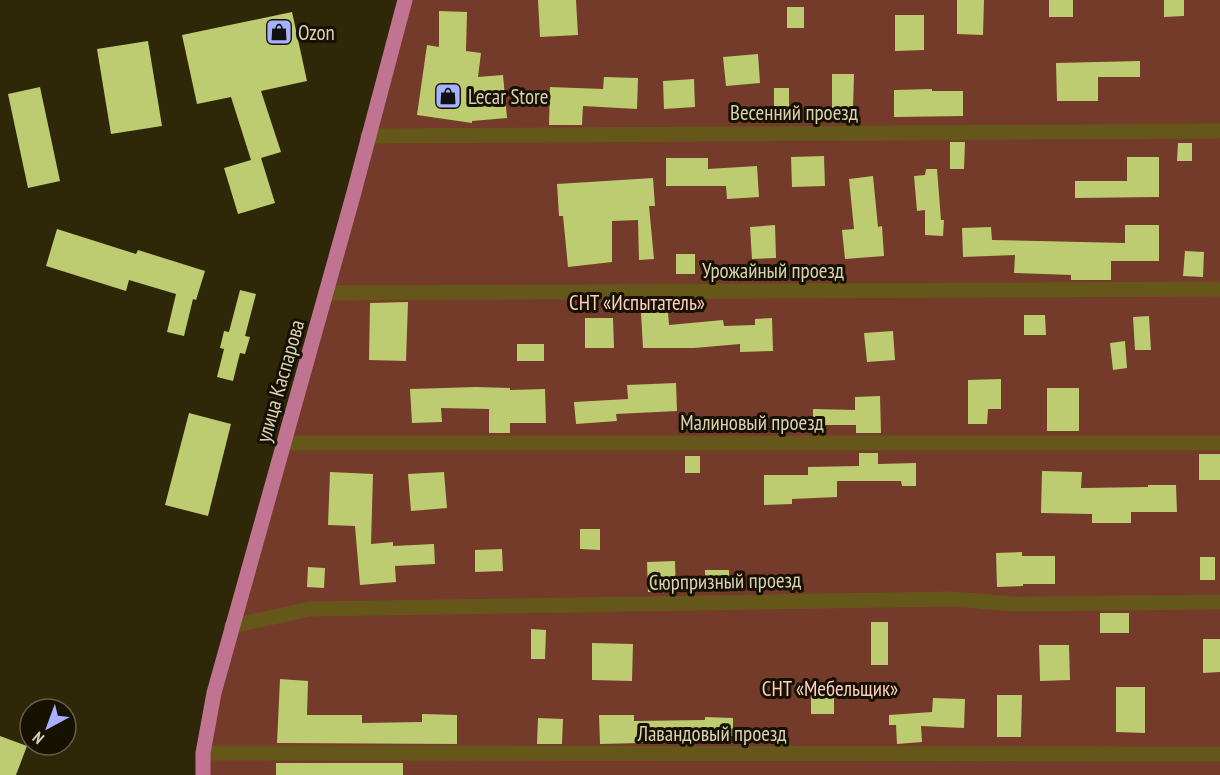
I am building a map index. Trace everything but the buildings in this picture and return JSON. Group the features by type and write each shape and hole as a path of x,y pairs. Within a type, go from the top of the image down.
{"main road":[{"name":"улица Каспарова","path":"203,775 203,753 214,693 327,292 405,0"}],"street":[{"name":"Весенний проезд","path":"368,136 1220,131"},
{"name":"Урожайный проезд","path":"327,292 1220,289"},
{"name":"Малиновый проезд","path":"284,443 1220,443"},
{"name":"Сюрпризный проезд","path":"232,626 310,609 952,599 1015,604 1220,602"},
{"name":"Лавандовый проезд","path":"203,753 1220,754"}],"green space":[{"name":"СНТ «Испытатель»","path":"405,0 1220,0 1220,775 203,775 203,753"}],"place":[{"name":"Ozon","path":"279,32"},
{"name":"Lecar Store","path":"448,96"}],"park label":[{"name":"СНТ «Мебельщик»","path":"830,688"}]}
